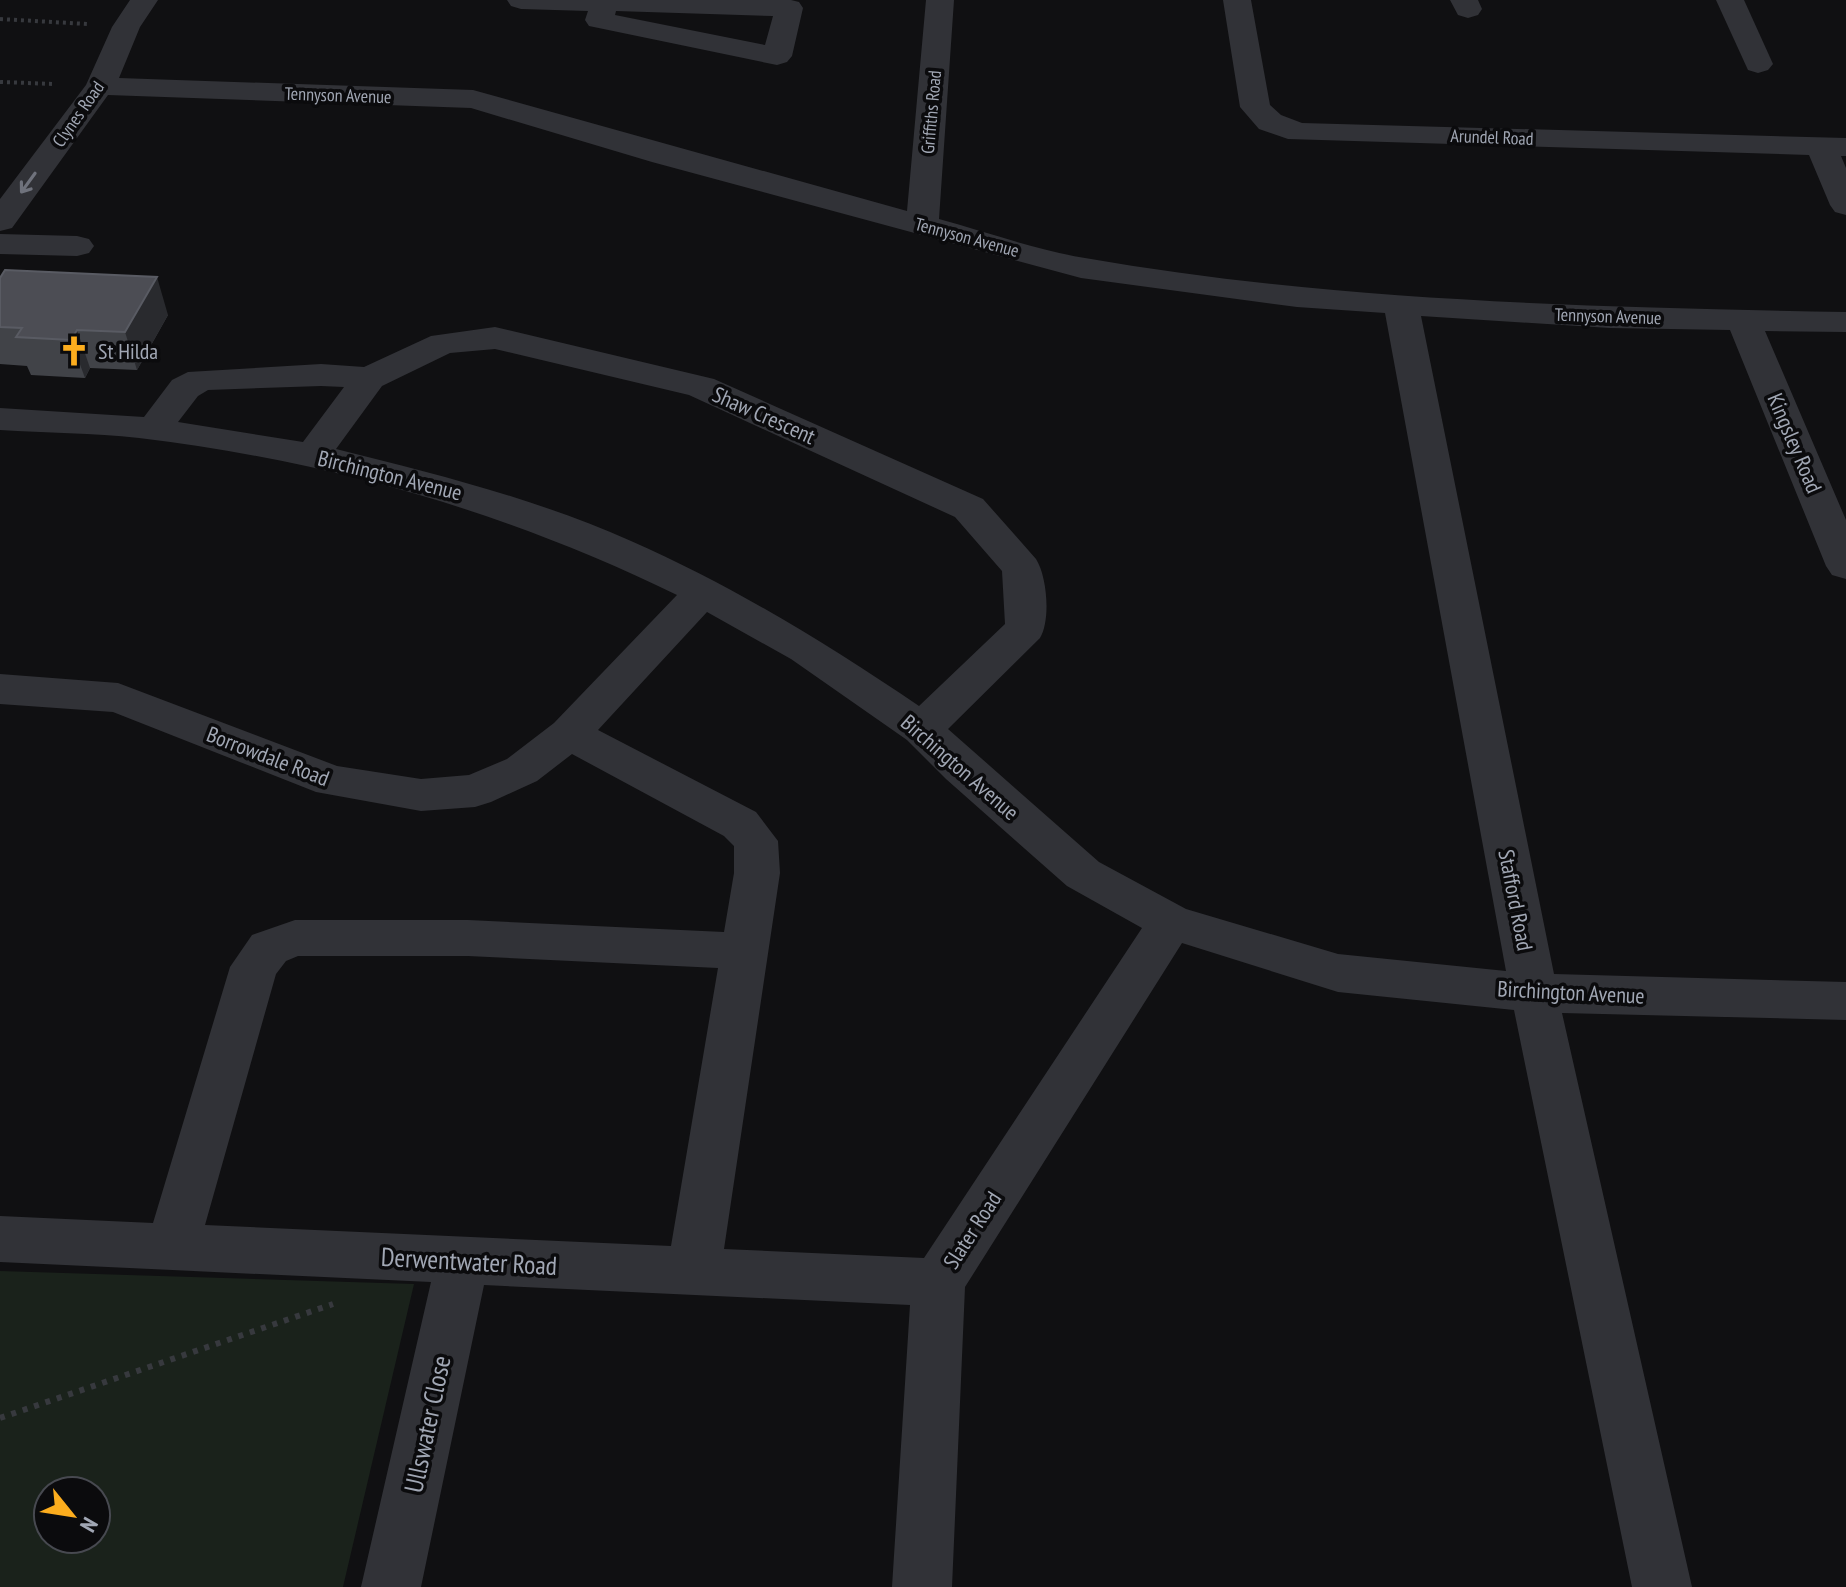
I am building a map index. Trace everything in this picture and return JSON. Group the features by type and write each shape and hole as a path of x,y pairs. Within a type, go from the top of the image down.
{"street":[{"name":"Clynes Road","path":"0,221 100,86 126,27 144,0"},
{"path":"521,0 605,2 789,8 777,56 599,20 605,2"},
{"name":"Griffiths Road","path":"922,225 940,0"},
{"name":"Arundel Road","path":"1237,0 1255,107 1283,128 1299,132 1834,147"},
{"path":"1730,0 1758,64"},
{"name":"Tennyson Avenue","path":"100,86 473,99 663,155 1081,268 1297,297 1610,318 1846,322"},
{"path":"1834,147 1846,205"},
{"path":"0,244 77,246"},
{"name":"Stafford Road","path":"1401,304 1534,993 1662,1587"},
{"name":"Kingsley Road","path":"1743,320 1846,566"},
{"name":"Shaw Crescent","path":"313,455 369,378 443,343 495,338 701,387 969,508 1022,568 1026,628 922,729"},
{"path":"154,429 185,388 201,380 321,375 369,378"},
{"name":"Birchington Avenue","path":"0,419 154,429 313,455 457,491 615,549 703,592 806,649 922,729 961,768 1083,874 1171,922 1338,973 1534,993 1846,1001"},
{"name":"Borrowdale Road","path":"0,689 118,698 331,781 421,795 475,791 522,770 569,734 703,592"},
{"path":"569,734 740,824 756,841 757,873 694,1271"},
{"name":"Slater Road","path":"922,1587 938,1282 1171,922"},
{"path":"172,1247 254,967 269,948 295,938 468,938 745,951"},
{"name":"Derwentwater Road","path":"0,1239 938,1282"},
{"name":"Ullswater Close","path":"391,1587 463,1260"}],"path":[{"path":"0,19 126,27"},
{"path":"0,82 100,86"},
{"path":"0,1418 344,1301"}],"shaded area":[{"path":"0,1271 414,1284 343,1587 0,1587"}],"building":[{"path":"5,270 157,277 125,332 77,330 71,340 16,337 22,328 0,327 0,278"}],"place":[{"name":"St Hilda","path":"74,351"}]}
